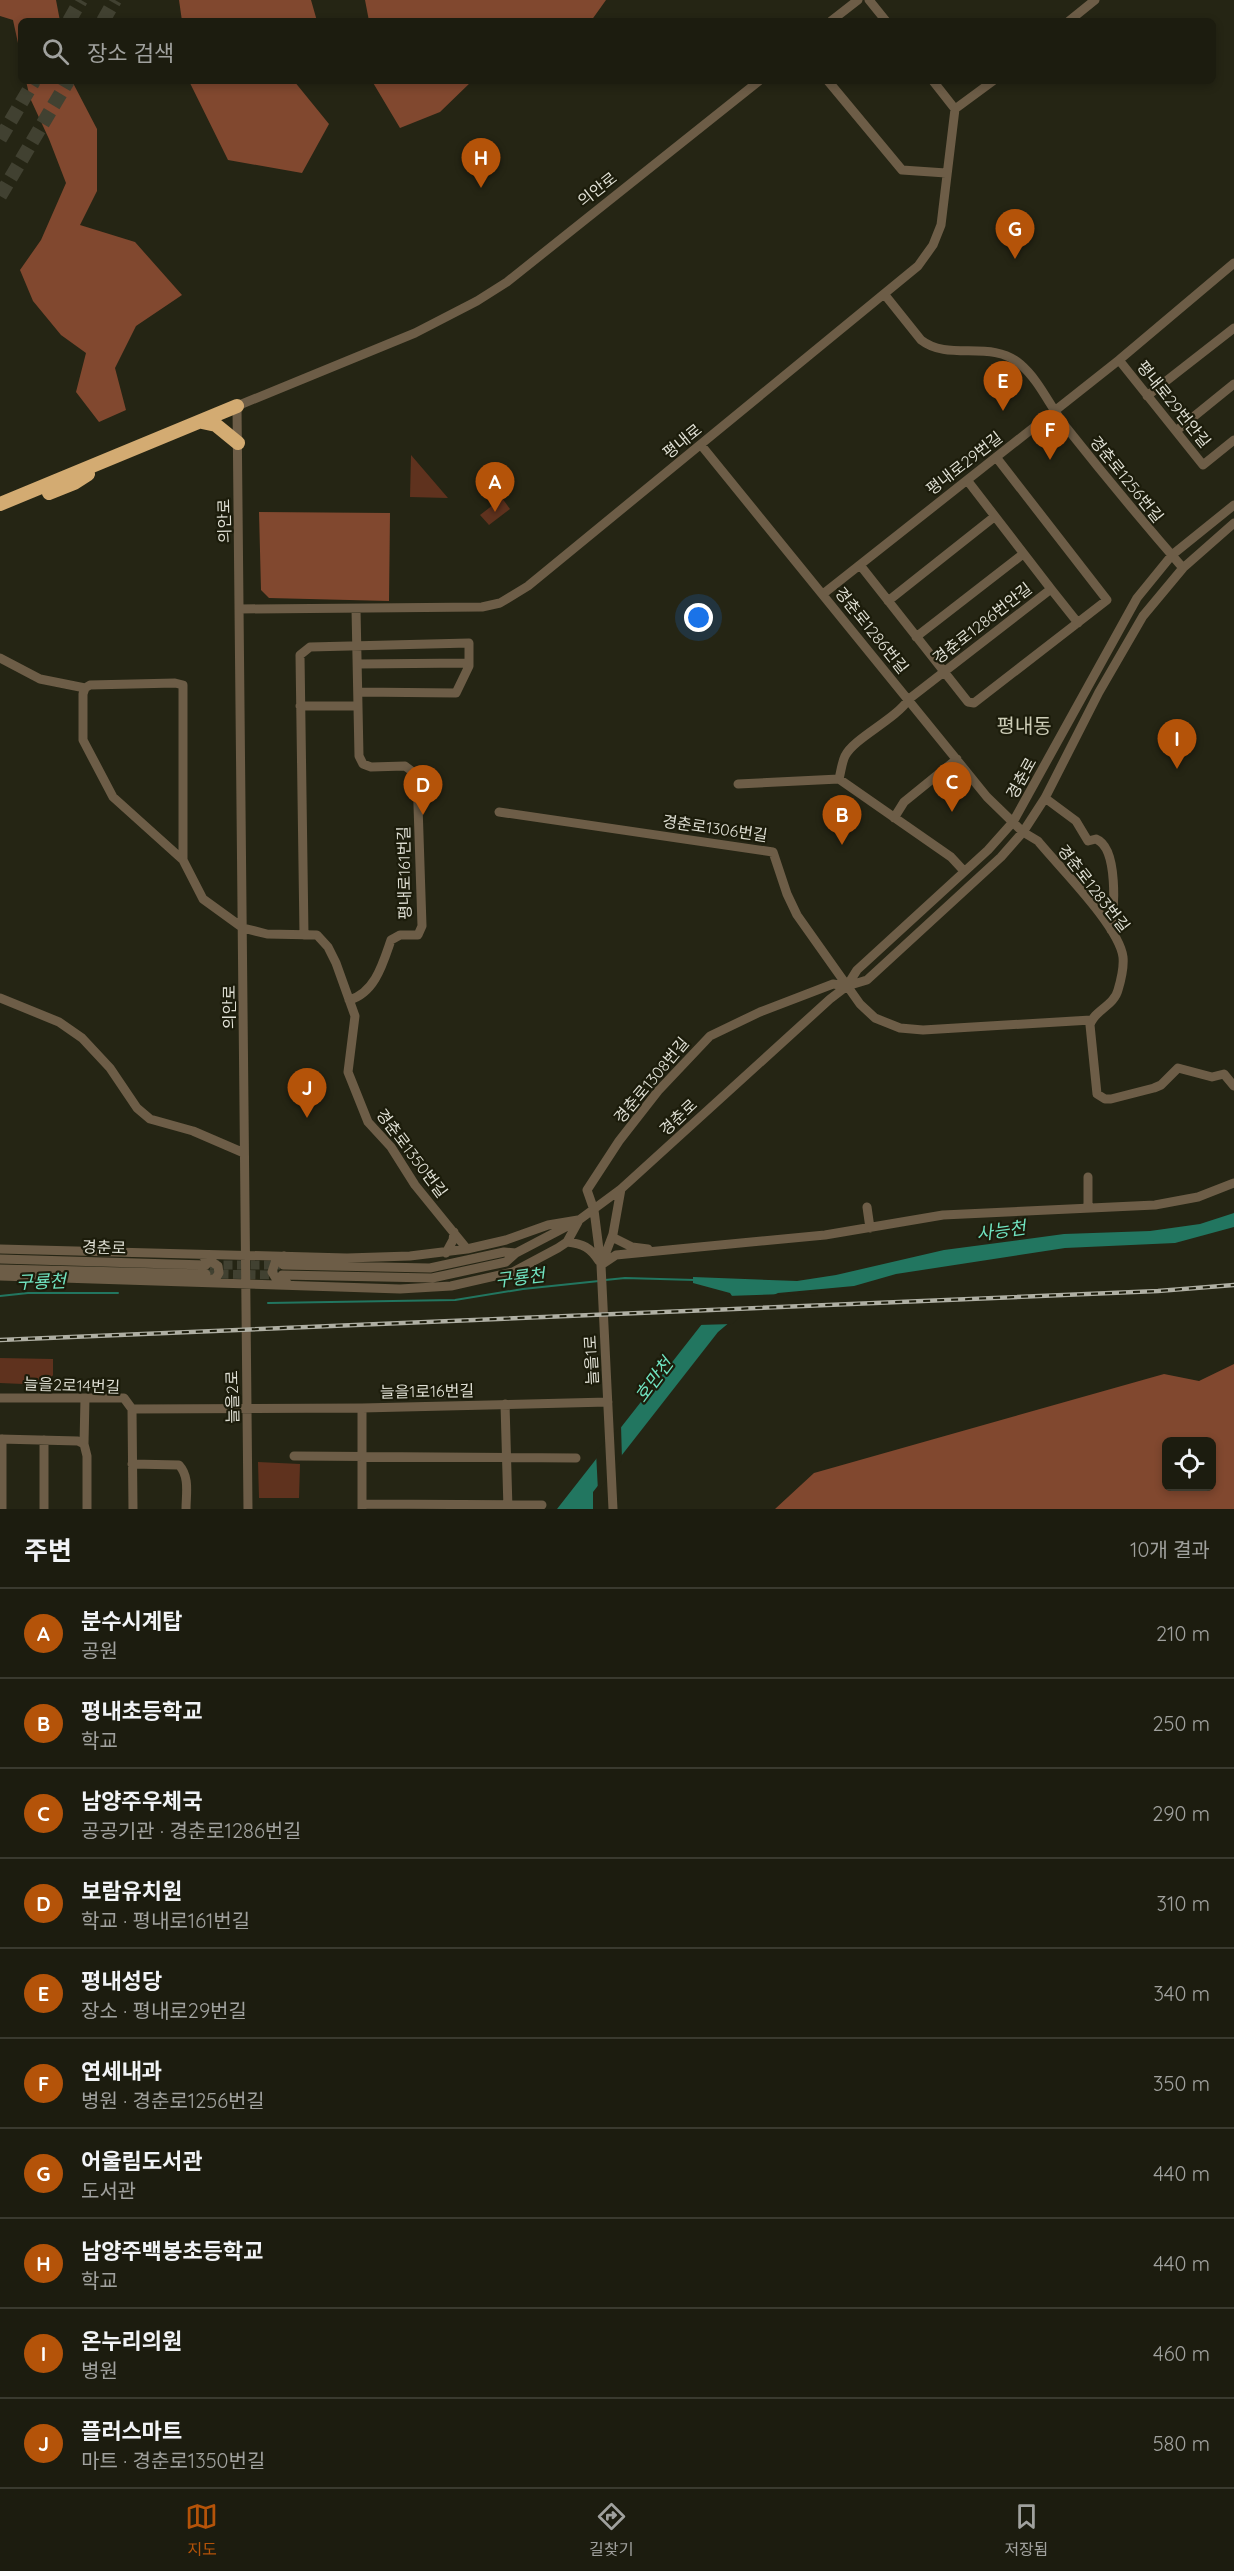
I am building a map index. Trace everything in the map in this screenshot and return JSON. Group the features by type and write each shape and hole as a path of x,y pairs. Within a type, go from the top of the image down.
{"highway":[{"path":"0,504 237,406"},
{"path":"202,422 216,425 238,443"},
{"path":"0,513 74,483 111,460"}],"street":[{"path":"835,18 858,0"},
{"path":"869,0 884,18"},
{"path":"1073,18 1095,0"},
{"name":"의안로","path":"245,1255 237,406 415,333 477,301 509,280 755,84"},
{"path":"830,84 902,170 946,173"},
{"path":"935,84 955,109 989,84"},
{"name":"평내로","path":"240,609 464,608 500,603 528,586 918,266 933,245 941,225 955,109"},
{"name":"평내로29번길","path":"823,594 1119,360 1234,263"},
{"name":"경춘로1256번길","path":"885,295 928,346 937,349 993,351 1007,355 1021,365 1054,410 1183,568"},
{"path":"1147,396 1234,328"},
{"name":"평내로29번안길","path":"1119,360 1203,465 1234,440"},
{"path":"1176,431 1234,384"},
{"name":"경춘로1286번길","path":"701,445 987,796 1023,832"},
{"path":"860,565 968,702 974,703 1107,600 996,457"},
{"name":"경춘로1286번안길","path":"839,778 846,754 903,708 909,699 1051,589 967,480"},
{"name":"경춘로","path":"282,1270 432,1278 506,1262 516,1253 579,1220 621,1189 847,986 857,970 988,850 1013,822 1025,804 1128,612 1172,555 1234,505"},
{"path":"888,601 994,517"},
{"name":"경춘로","path":"847,986 867,980 1001,857 1023,832 1045,798 1099,692 1143,616 1183,568 1234,523"},
{"path":"916,637 1023,554"},
{"path":"1051,589 1078,623"},
{"name":"평내로161번길","path":"349,1000 359,997 379,975 392,940 400,935 418,935 422,926 417,775 405,766 371,767 363,764 359,756 356,609"},
{"path":"304,935 300,655 310,647 469,643 469,663 456,693 358,692"},
{"path":"0,658 40,679 85,688"},
{"path":"358,664 469,663"},
{"path":"183,860 185,724 183,685 175,683 90,685 85,688 83,694 83,740 113,797 183,860 203,899 243,928"},
{"path":"300,706 358,706"},
{"path":"894,818 904,802 957,759"},
{"path":"738,784 839,778 951,857 964,871"},
{"path":"1045,798 1076,821 1088,841 1096,839 1105,846 1113,880 1114,908 1111,930"},
{"name":"경춘로1306번길","path":"499,812 773,852 787,894 797,915 847,986"},
{"name":"경춘로1283번길","path":"1023,832 1038,841 1118,940 1123,956 1118,992 1110,1004 1091,1020"},
{"name":"경춘로1350번길","path":"243,928 267,934 317,935 328,947 355,1016 348,1072 354,1093 368,1122 391,1147 414,1185 467,1250"},
{"name":"경춘로1308번길","path":"594,1210 587,1190 619,1141 658,1091 704,1041 760,1012 833,984 847,986"},
{"path":"847,986 860,1004 875,1018 900,1028 922,1030 1091,1020 1096,1090 1101,1098 1111,1099 1154,1088 1161,1085 1178,1068 1212,1077 1224,1074 1234,1086"},
{"path":"0,998 59,1022 82,1038 110,1068 137,1108 150,1119 193,1131 244,1153"},
{"path":"1088,1176 1088,1208"},
{"path":"602,1269 616,1255 825,1235 943,1215 1168,1203 1209,1194 1234,1183"},
{"path":"602,1269 612,1237 621,1189"},
{"path":"867,1207 870,1227"},
{"name":"늘을1로","path":"594,1210 602,1269 613,1509"},
{"path":"0,1276 400,1289 451,1286 513,1272 567,1242 579,1220"},
{"path":"0,1249 347,1258 467,1250 506,1240 548,1225 579,1220"},
{"path":"446,1253 453,1240 453,1232"},
{"path":"612,1237 632,1247 671,1250"},
{"path":"567,1242 584,1245 591,1249 602,1269"},
{"path":"198,1254 214,1262 219,1273 216,1278 198,1283"},
{"name":"늘을2로","path":"245,1255 248,1509"},
{"path":"287,1255 276,1260 272,1272 281,1282 296,1286"},
{"name":"경춘로","path":"0,1259 206,1269 0,1269"},
{"name":"늘을2로14번길","path":"0,1398 124,1398 132,1409 247,1408"},
{"path":"85,1398 84,1444 87,1456 87,1509"},
{"name":"늘을1로16번길","path":"247,1408 362,1408 608,1402"},
{"path":"505,1404 508,1506"},
{"path":"362,1408 362,1506 542,1504"},
{"path":"132,1409 133,1509"},
{"path":"2,1509 1,1439 78,1441 84,1444"},
{"path":"44,1440 44,1509"},
{"path":"294,1456 576,1458"},
{"path":"132,1464 179,1465 185,1471 186,1509"}],"shaded area":[{"path":"0,0 56,0 59,18 18,18 18,43 13,20 0,16"},
{"path":"179,0 311,0 316,18 182,18"},
{"path":"365,0 606,0 593,18 368,18"},
{"path":"27,84 74,84 97,129 97,191 80,225 135,242 182,295 136,326 115,368 126,410 99,422 76,392 86,353 61,335 33,301 20,270 41,240 66,183 30,98"},
{"path":"190,84 296,84 329,124 302,173 228,160"},
{"path":"374,84 469,84 440,112 400,128"},
{"path":"411,455 448,498 410,497"},
{"path":"502,498 510,509 489,525 480,515"},
{"path":"259,512 390,513 389,601 269,598 261,590"},
{"path":"0,1358 53,1359 53,1375 46,1385 0,1383"},
{"path":"1234,1364 1234,1509 775,1509 814,1473 1164,1374 1199,1381"},
{"path":"258,1462 300,1464 299,1498 259,1498"}],"water":[{"path":"1234,1213 1234,1227 1175,1243 1065,1248 896,1274 854,1286 778,1293 749,1306 718,1332 593,1492 593,1509 557,1509 702,1324 732,1296 730,1293 693,1283 693,1277 797,1281 836,1275 944,1250 1064,1234 1150,1231 1200,1224"}],"pier":[{"path":"817,1293 779,1296 750,1308 732,1324 698,1325 727,1296"},
{"path":"621,1425 622,1460 598,1491 596,1452"}],"waterway":[{"name":"구룡천","path":"605,1280 625,1278 695,1280"},
{"name":"구룡천","path":"268,1303 455,1300 523,1289 599,1281"},
{"name":"구룡천","path":"0,1296 28,1293 118,1293"}],"tunnel":[{"path":"71,18 81,0"},
{"path":"105,18 115,0"},
{"path":"0,139 32,84"},
{"path":"0,196 66,84"},
{"path":"210,1265 280,1265"},
{"path":"206,1274 278,1275"}],"railway":[{"path":"0,1340 1158,1291 1234,1285"}],"place":[{"name":"남양주백봉초등학교","path":"481,188"},
{"name":"어울림도서관","path":"1015,259"},
{"name":"평내성당","path":"1003,411"},
{"name":"연세내과","path":"1050,460"},
{"name":"분수시계탑","path":"495,512"},
{"name":"온누리의원","path":"1177,769"},
{"name":"남양주우체국","path":"952,812"},
{"name":"보람유치원","path":"423,815"},
{"name":"평내초등학교","path":"842,845"},
{"name":"플러스마트","path":"307,1118"}],"district":[{"name":"평내동","path":"1024,726"}],"water label":[{"name":"사능천","path":"1001,1231"},
{"name":"호만천","path":"654,1380"}]}
